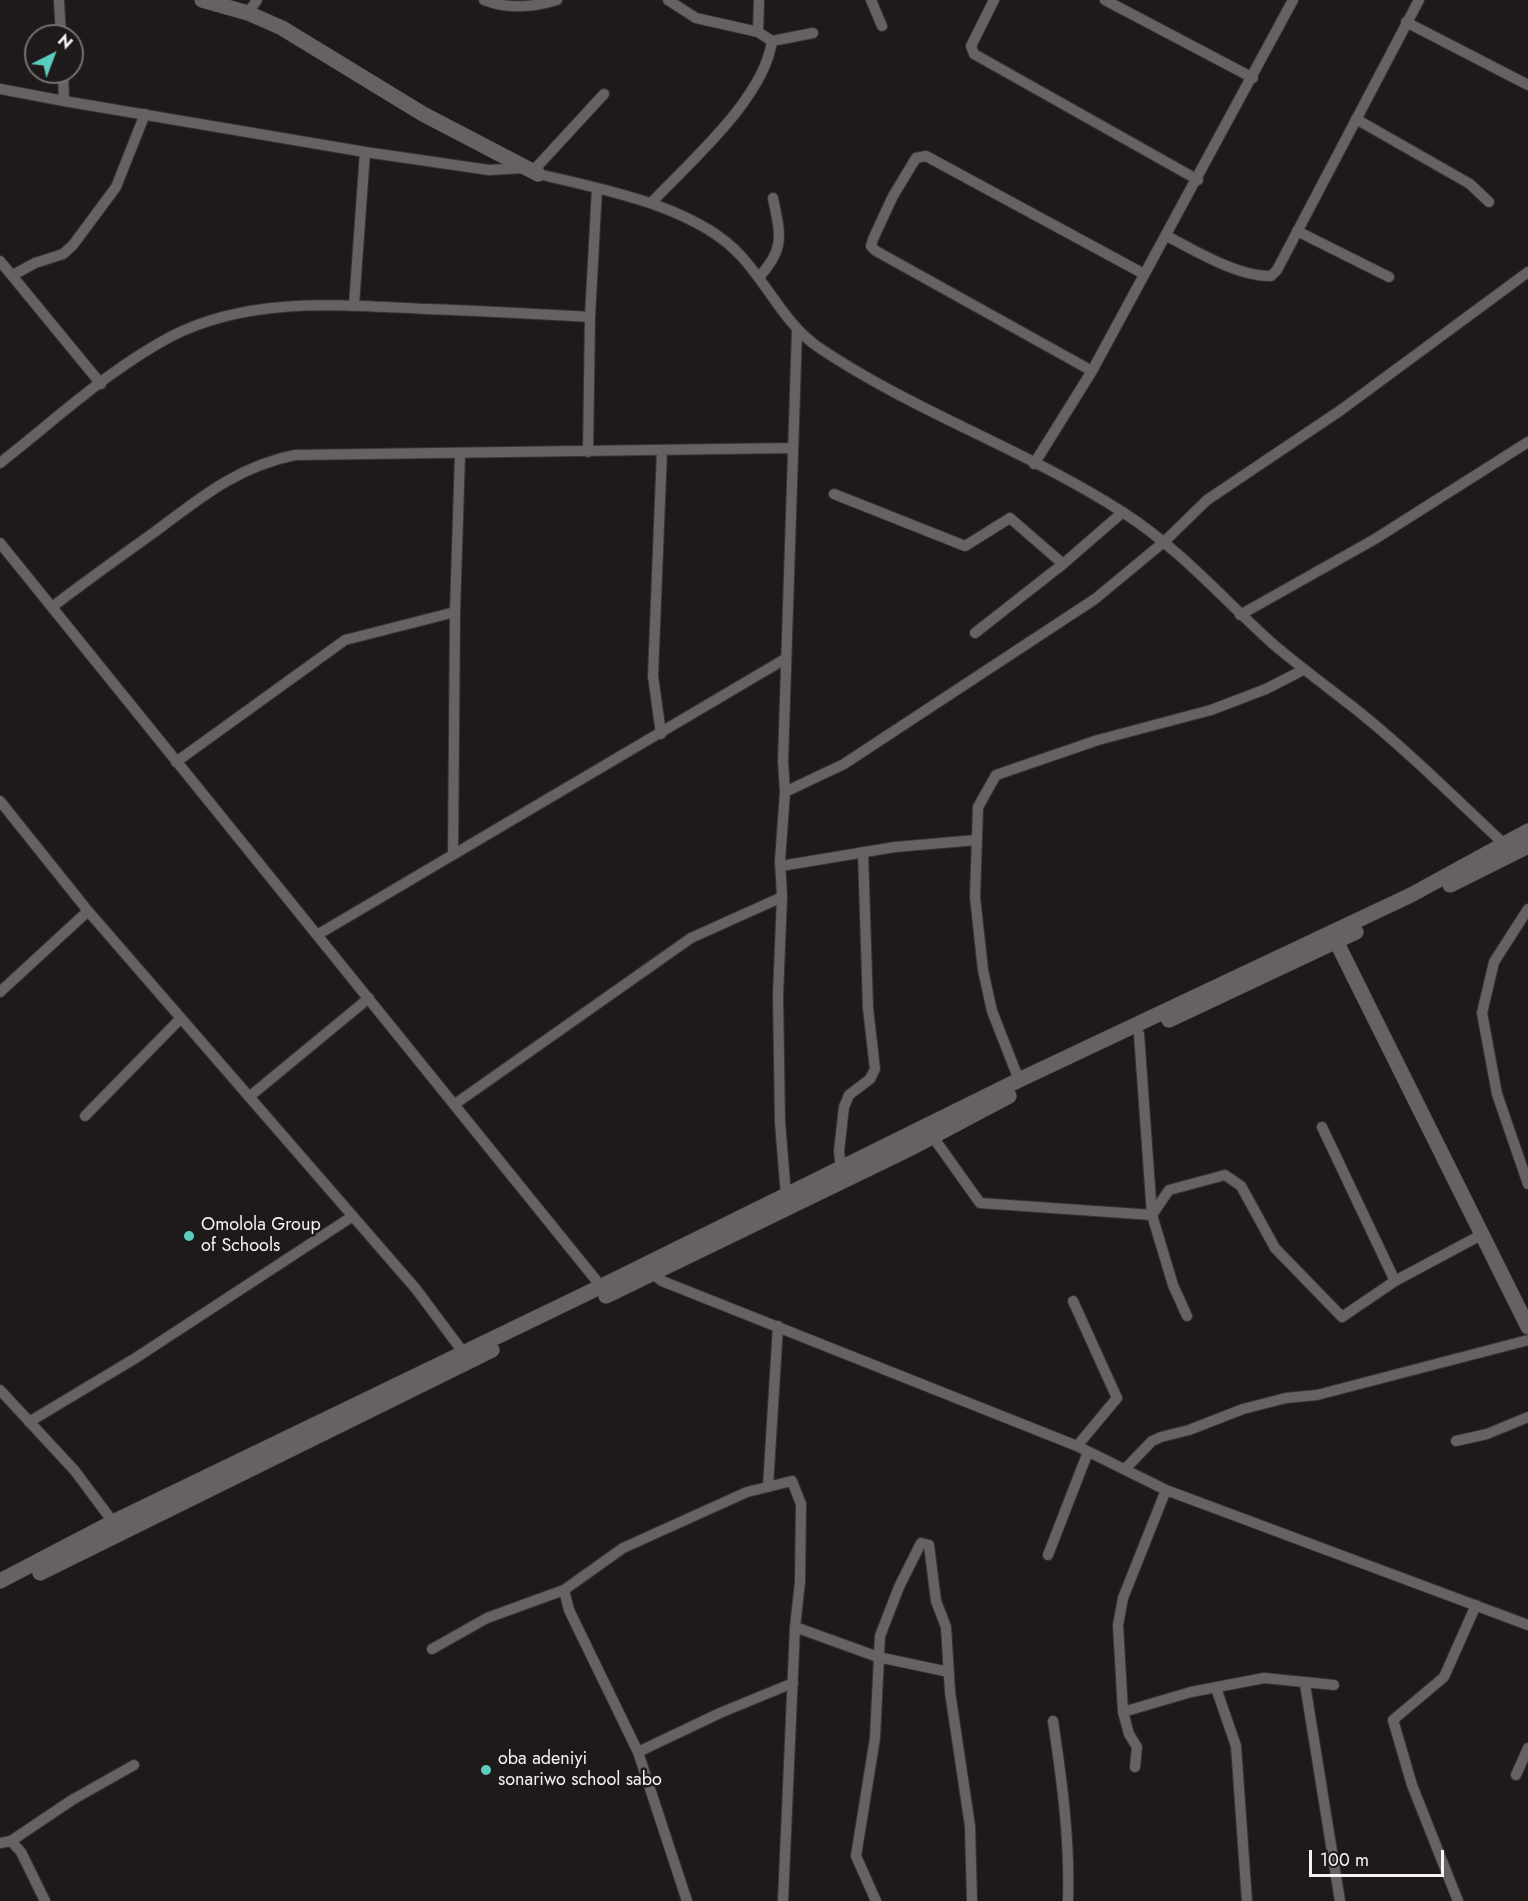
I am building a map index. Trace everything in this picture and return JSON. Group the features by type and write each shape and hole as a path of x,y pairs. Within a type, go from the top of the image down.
{"main road":[{"path":"202,0 252,6 282,28 423,114 532,171"},
{"path":"0,1581 113,1522 463,1352 605,1291 653,1274 933,1137 1020,1089 1139,1034 1334,937 1528,831"},
{"path":"0,1592 605,1291 786,1196 1019,1080 1525,851"},
{"path":"1334,937 1528,1328"}],"street":[{"path":"59,0 60,24"},
{"path":"484,0 492,3 535,6 557,0"},
{"path":"668,0 696,18 758,33 772,41 813,33"},
{"path":"758,33 759,0"},
{"path":"870,0 882,26"},
{"path":"994,0 971,46 974,54 1198,180"},
{"path":"1105,0 1253,78"},
{"path":"1034,464 1092,371 1198,180 1293,0"},
{"path":"1167,236 1218,262 1263,276 1271,276 1419,0"},
{"path":"1406,22 1528,85"},
{"path":"652,202 732,119 768,64 772,41"},
{"path":"63,84 64,101"},
{"path":"0,89 365,152 489,170 532,171 652,202 723,240 739,253 797,330 837,359 1124,512 1165,542 1240,615 1303,670 1354,708 1504,844"},
{"path":"532,171 604,94"},
{"path":"13,275 35,263 63,255 73,245 117,187 145,114"},
{"path":"1356,119 1470,184 1489,202"},
{"path":"354,305 365,152"},
{"path":"1092,371 876,251 871,246 873,239 893,196 916,158 926,156 1144,274"},
{"path":"588,452 590,317 597,188"},
{"path":"759,277 773,262 779,249 780,238 773,198"},
{"path":"1297,231 1389,277"},
{"path":"0,261 100,384"},
{"path":"785,792 844,764 1023,649 1095,599 1165,542 1207,500 1341,410 1528,272"},
{"path":"0,463 100,384 173,336 219,317 252,309 354,305 590,317"},
{"path":"786,1196 780,1122 778,995 785,792 783,761 791,448 797,330"},
{"path":"1240,615 1375,539 1528,442"},
{"path":"52,607 211,490 253,465 296,454 460,454 791,448"},
{"path":"661,734 652,676 662,450"},
{"path":"453,854 455,612 460,454"},
{"path":"834,494 965,546 1011,518 1064,564"},
{"path":"975,633 1064,564 1124,512"},
{"path":"0,543 605,1291"},
{"path":"176,762 345,640 455,612"},
{"path":"317,935 785,659"},
{"path":"1019,1080 992,1011 983,970 975,897 978,807 991,783 1001,772 1098,740 1211,710 1266,689 1303,670"},
{"path":"0,801 88,911 416,1289 463,1352"},
{"path":"781,866 863,852 977,840"},
{"path":"841,1169 840,1152 844,1107 849,1095 870,1079 875,1069 868,1008 863,852"},
{"path":"455,1104 691,938 782,897"},
{"path":"1528,909 1494,962 1482,1013 1497,1094 1528,1184"},
{"path":"0,992 88,911"},
{"path":"249,1096 369,998"},
{"path":"85,1116 181,1018"},
{"path":"1139,1034 1152,1215 1173,1285 1187,1316"},
{"path":"1322,1127 1395,1281"},
{"path":"933,1137 980,1203 1152,1215"},
{"path":"1152,1215 1169,1190 1225,1175 1240,1186 1275,1248 1342,1317 1395,1281 1481,1235"},
{"path":"30,1422 134,1359 353,1216"},
{"path":"653,1274 662,1281 1077,1446 1166,1490 1528,1625"},
{"path":"1073,1301 1117,1398 1077,1446"},
{"path":"768,1487 778,1326"},
{"path":"1125,1469 1152,1441 1189,1430 1243,1409 1286,1398 1317,1395 1528,1340"},
{"path":"0,1390 75,1471 113,1522"},
{"path":"1456,1441 1487,1434 1528,1417"},
{"path":"1048,1555 1088,1452"},
{"path":"432,1649 487,1618 564,1590 623,1548 747,1492 792,1481 801,1504 800,1582 795,1627 783,1901"},
{"path":"1136,1767 1137,1747 1129,1734 1123,1712 1118,1625 1123,1598 1166,1490"},
{"path":"876,1901 856,1856 875,1738 880,1636 899,1587 921,1543 929,1545 936,1600 946,1627 958,1753 970,1826 972,1901"},
{"path":"564,1590 569,1610 638,1752 687,1901"},
{"path":"1458,1901 1412,1785 1393,1720 1444,1677 1476,1605"},
{"path":"795,1627 878,1657 949,1672"},
{"path":"1123,1712 1191,1692 1264,1678 1335,1685"},
{"path":"638,1752 720,1713 793,1683"},
{"path":"1305,1683 1340,1901"},
{"path":"1216,1688 1236,1746 1247,1901"},
{"path":"1053,1720 1065,1806 1069,1861 1068,1901"},
{"path":"1516,1775 1528,1748"},
{"path":"45,1901 21,1852 6,1842 72,1800 134,1765"}],"place":[{"name":"Omolola Group of Schools","path":"189,1236"},
{"name":"oba adeniyi sonariwo school sabo","path":"486,1770"}]}
